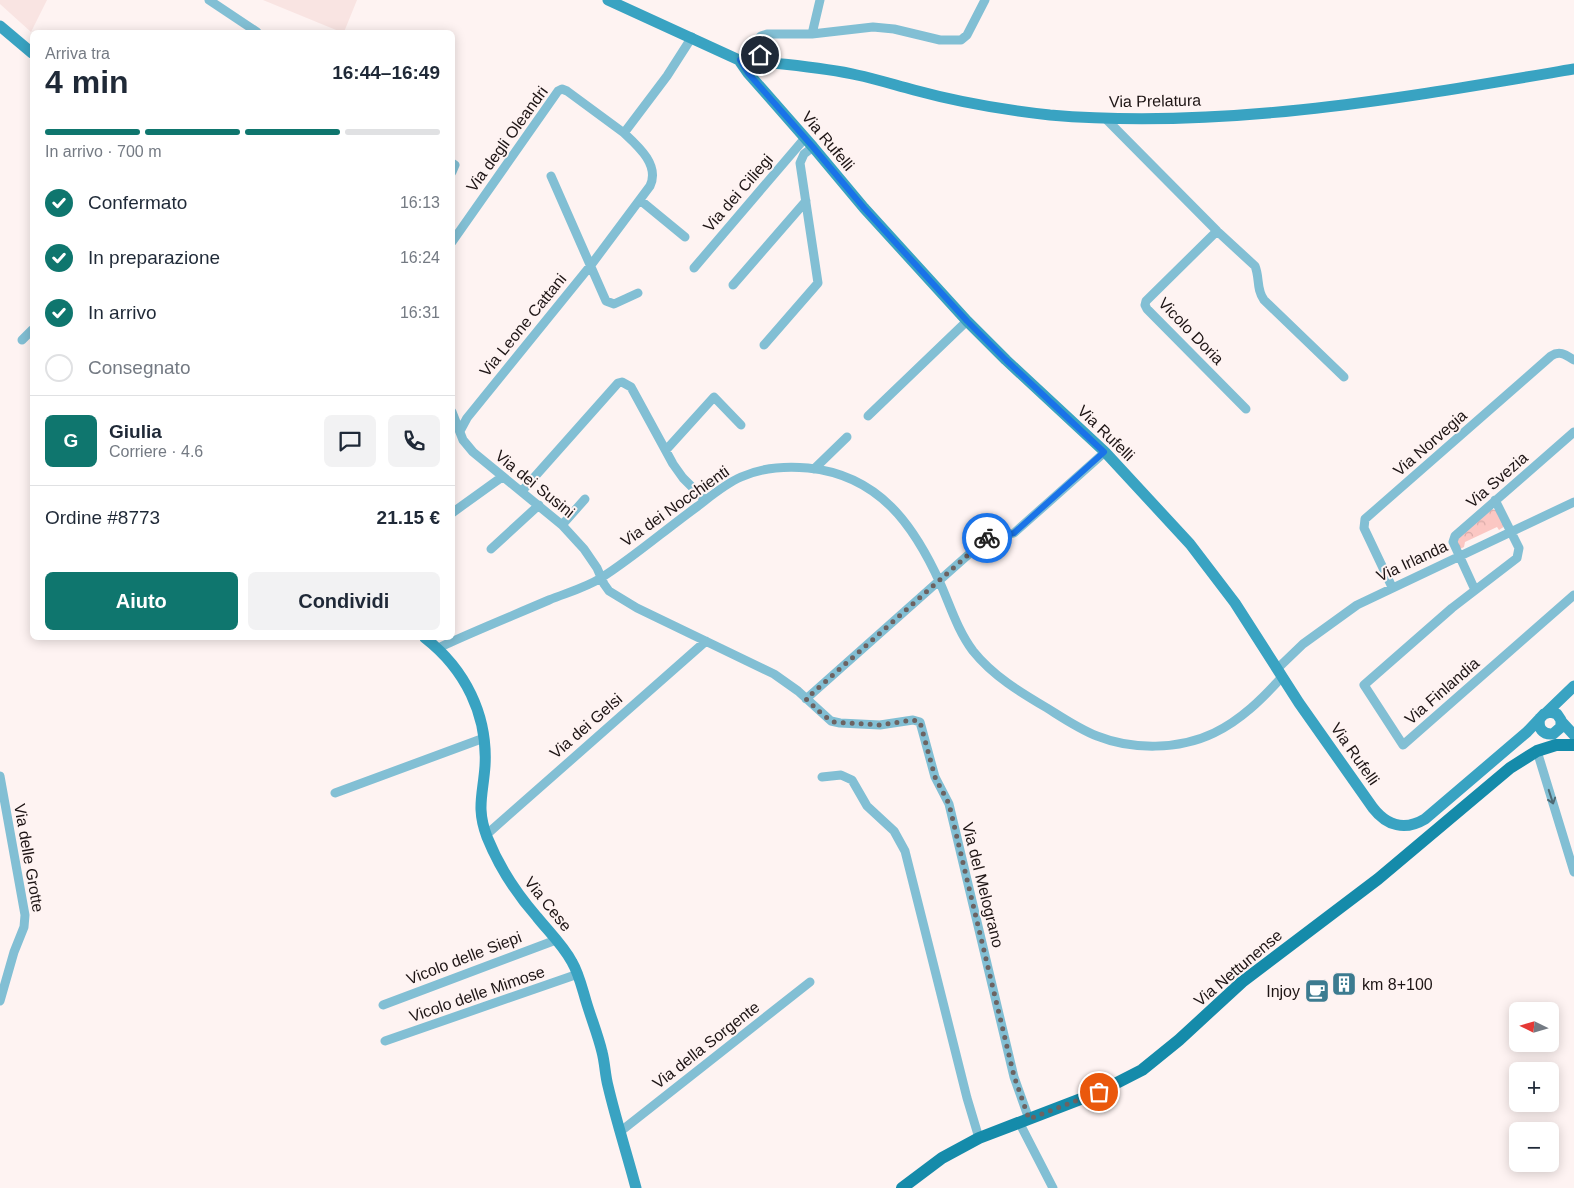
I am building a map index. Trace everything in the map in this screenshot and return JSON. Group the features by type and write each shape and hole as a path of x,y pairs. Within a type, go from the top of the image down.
{"main road":[{"name":"Via Nettunense","path":"902,1188 942,1158 979,1138 1099,1092 1149,1065 1242,982 1378,879 1495,780 1537,750 1550,738 1574,745"}],"street":[{"path":"209,0 254,30"},
{"name":"Via Rufelli","path":"608,0 740,60 748,73 864,208 967,321 1104,452 1184,538 1235,603 1280,673 1373,808 1387,822 1398,826 1413,825 1430,816 1526,732"},
{"path":"812,34 820,0"},
{"path":"759,61 760,52 755,42 761,36 775,34 812,34 878,27 935,39 959,41 967,35 985,0"},
{"path":"0,27 30,51"},
{"path":"624,133 663,81 692,37"},
{"name":"Via Prelatura","path":"740,60 857,74 945,98 989,107 1105,118 1199,117 1278,111 1373,101 1574,69"},
{"name":"Via degli Oleandri","path":"455,238 558,91 562,89 567,91 624,133"},
{"path":"1105,118 1217,231 1255,266 1258,273 1258,290 1264,300 1344,377"},
{"name":"Via Leone Cattani","path":"460,431 464,420 591,265 651,184 653,173 650,163 642,151 624,133"},
{"path":"764,344 818,283 801,161 809,142"},
{"name":"Via dei Ciliegi","path":"694,268 809,142"},
{"path":"551,176 605,299 609,303 617,302 638,293"},
{"path":"640,200 685,237"},
{"path":"733,285 806,202"},
{"name":"Vicolo Doria","path":"1217,231 1146,301 1145,305 1246,409"},
{"path":"868,416 967,321"},
{"path":"22,340 30,332"},
{"name":"Via Norvegia","path":"1392,587 1364,528 1365,520 1553,355 1562,353 1574,360"},
{"path":"522,492 620,382 627,383 631,387 683,478 705,500"},
{"path":"666,450 714,397 741,425"},
{"name":"Via Leone Cattani","path":"455,415 468,412 478,404"},
{"name":"Via dei Susini","path":"455,418 464,441 472,452 562,525 581,546 597,568 601,578"},
{"name":"Via Svezia","path":"1460,555 1453,542 1455,536 1574,432"},
{"path":"814,469 846,437"},
{"path":"806,699 996,530 1002,528 1012,534 1016,532 1104,452"},
{"name":"Via dei Nocchienti","path":"438,648 601,578 705,500 735,480 753,473 788,468 831,472 856,482 887,502 899,514 914,535 939,580 964,638 988,667 1032,699 1083,730 1109,740 1134,745 1156,746 1188,741 1209,735 1249,710 1280,673"},
{"path":"455,511 502,477"},
{"path":"562,525 585,499"},
{"path":"1495,500 1510,532"},
{"name":"Via Irlanda","path":"1280,673 1303,644 1348,610 1392,587 1574,502"},
{"path":"491,549 539,505"},
{"name":"Via Finlandia","path":"1510,532 1519,548 1518,557 1445,614 1364,685 1403,745 1574,595"},
{"path":"1460,555 1475,590"},
{"name":"Via del Melograno","path":"601,578 606,587 616,596 774,674 833,722 884,725 913,720 921,724 935,777 949,804 1024,1121 1052,1188"},
{"name":"Via Cese","path":"428,640 455,666 468,687 484,738 485,764 480,808 481,819 496,858 508,880 568,956 578,974 599,1040 608,1085 636,1188"},
{"name":"Via dei Gelsi","path":"486,835 706,641"},
{"path":"1526,732 1574,686"},
{"path":"1561,722 1565,702 1574,686"},
{"path":"1526,732 1550,738 1562,736 1560,717 1553,712 1543,715"},
{"path":"1543,715 1539,726 1550,738"},
{"path":"1561,722 1574,735"},
{"path":"335,793 484,738"},
{"path":"1537,750 1574,872"},
{"path":"822,778 841,775 852,780 867,806 894,831 905,851 967,1098 979,1138"},
{"name":"Via delle Grotte","path":"0,776 26,915 24,927 14,952 0,1001"},
{"name":"Vicolo delle Siepi","path":"383,1005 556,940"},
{"name":"Vicolo delle Mimose","path":"386,1041 578,974"},
{"name":"Via della Sorgente","path":"621,1131 810,982"}],"shaded area":[{"path":"0,0 47,0 30,31 0,4"},
{"path":"263,0 357,0 345,30 336,30"}],"green space":[{"path":"1491,509 1496,510 1505,526 1499,530 1497,527 1465,542 1464,547 1460,549 1457,542 1458,538"}],"way so far":[{"path":"987,538 806,699 833,722 880,725 908,720 920,722 935,777 949,804 1014,1076 1029,1119 1099,1092"}],"place":[{"name":"km 8+100","path":"1344,984"},
{"name":"Injoy","path":"1317,991"}],"route":[{"path":"760,55 759,61 740,60 748,73 864,208 967,321 1104,452 1014,533 1010,534 1000,528 987,538"}]}
